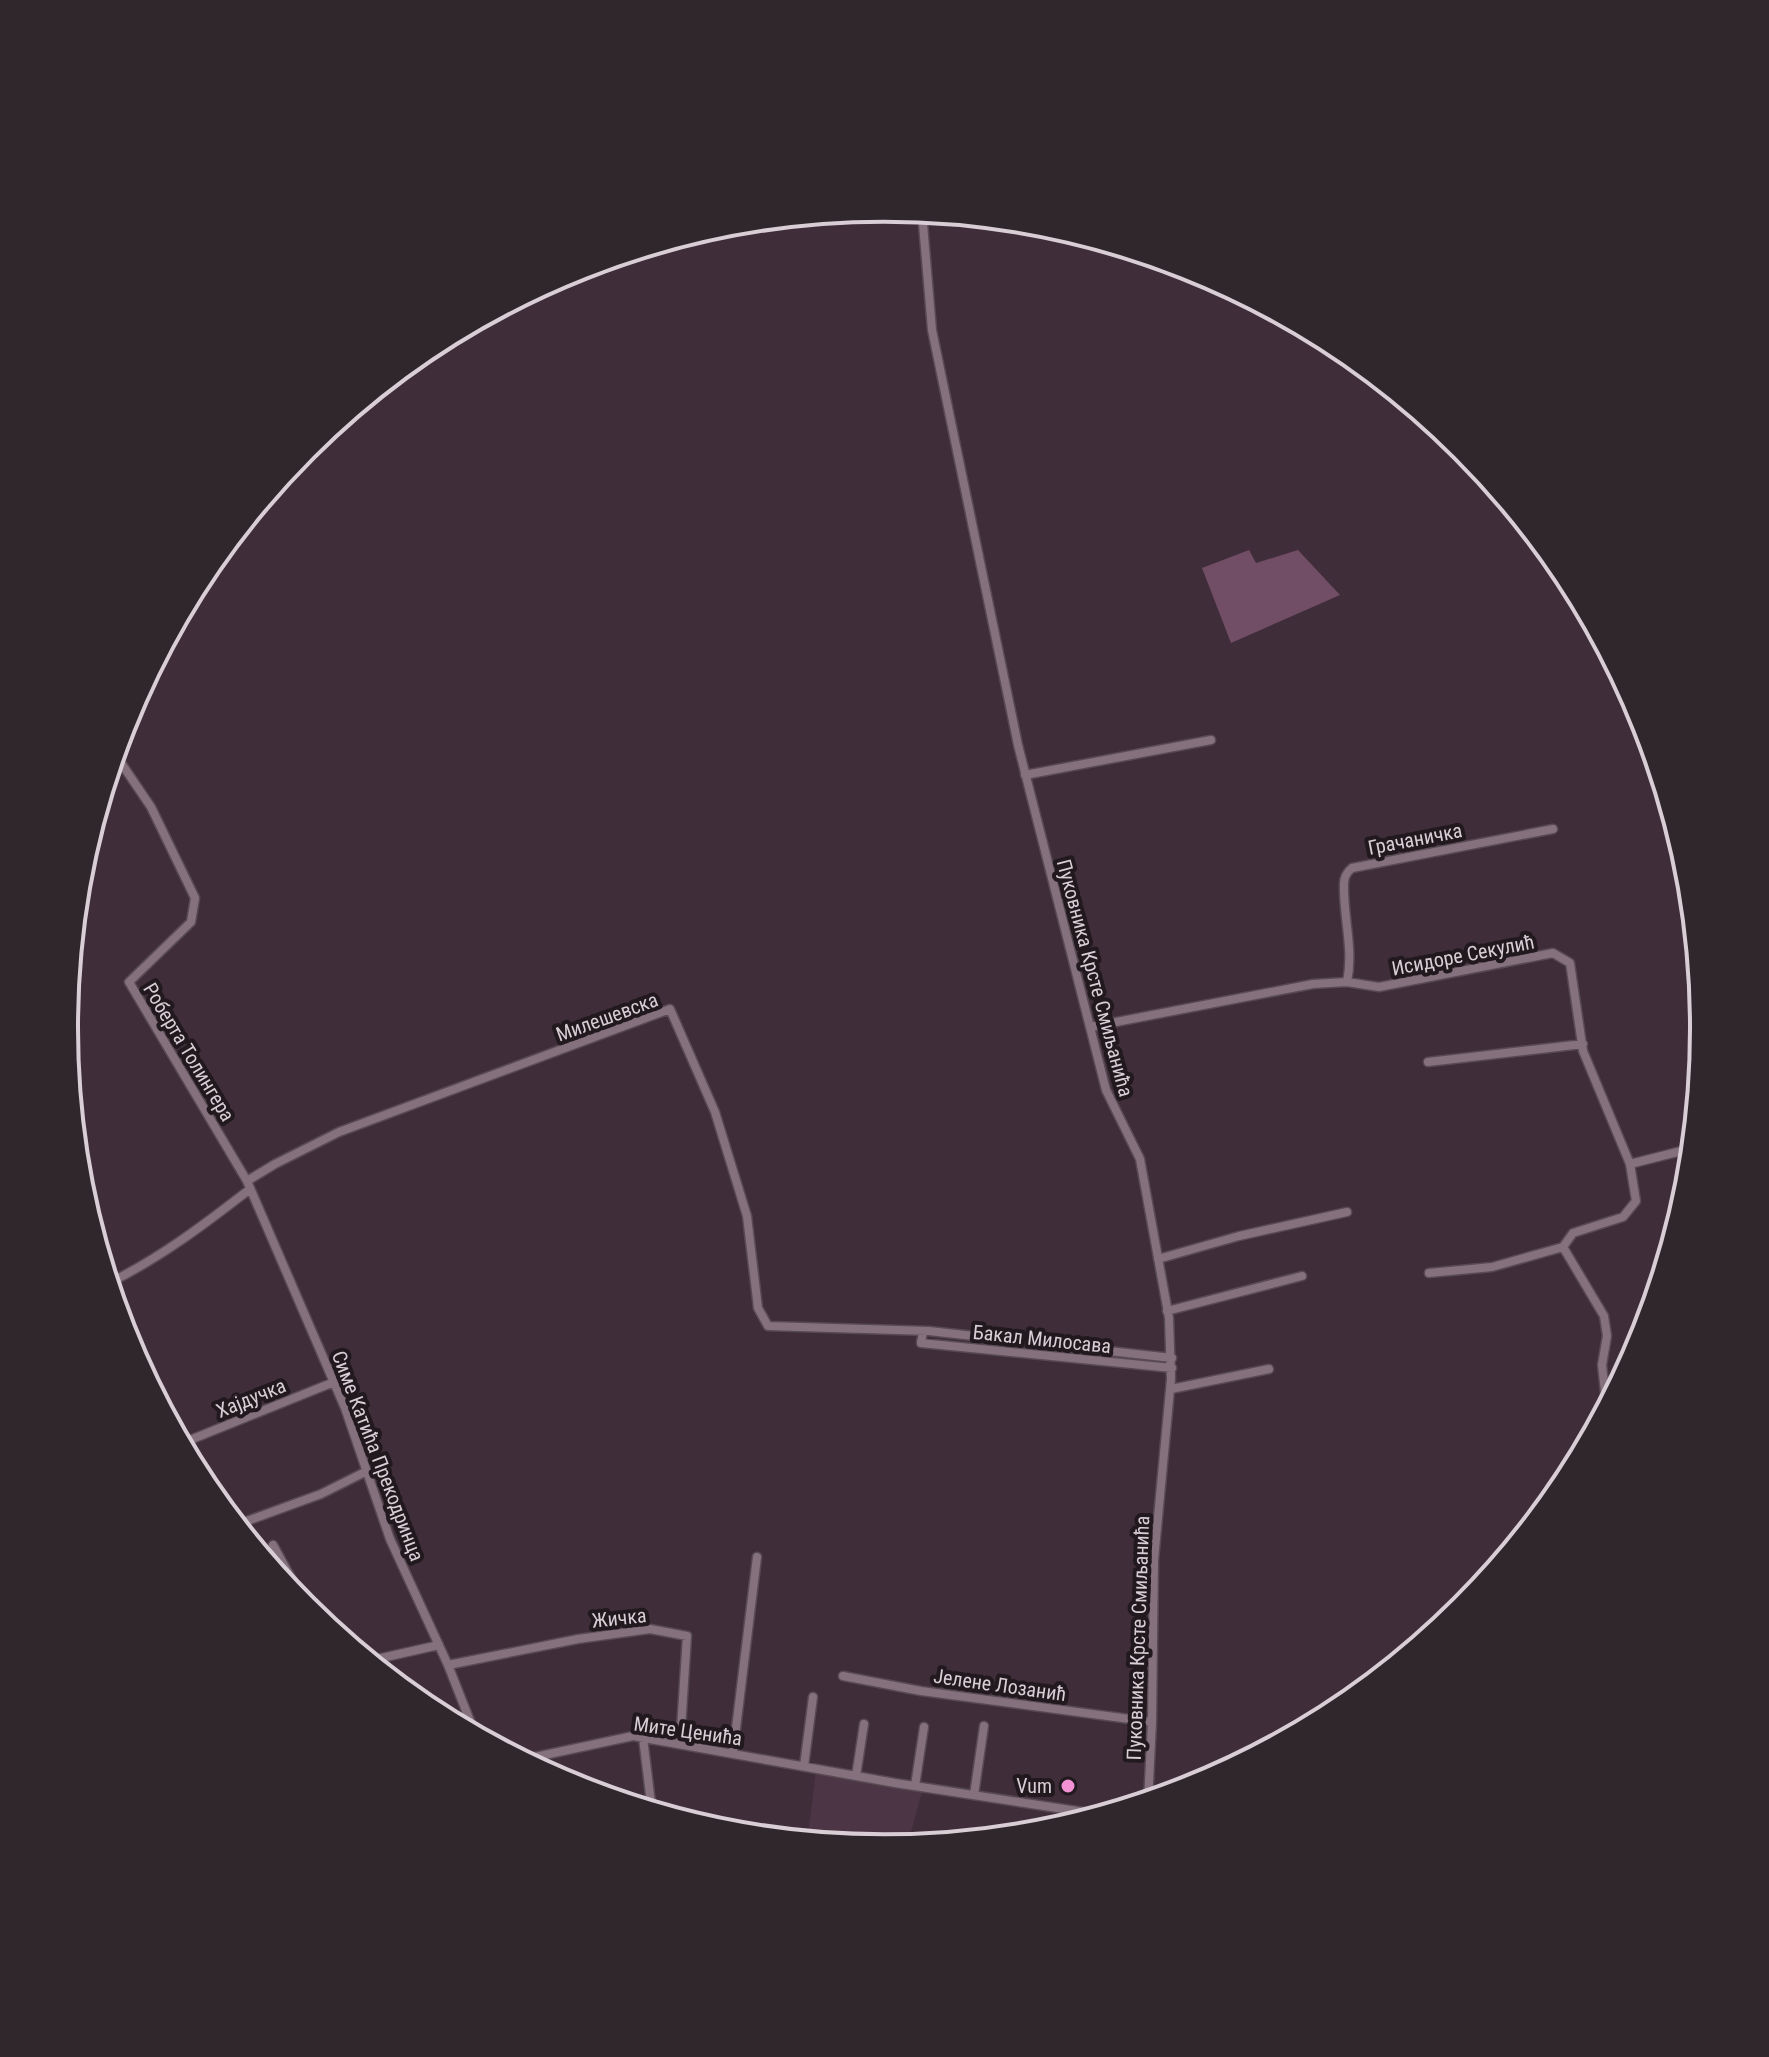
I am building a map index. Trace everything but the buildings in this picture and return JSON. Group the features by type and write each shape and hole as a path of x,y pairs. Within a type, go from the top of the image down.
{"street":[{"name":"Пуковника Крсте Смиљанића","path":"923,223 932,330 959,471 1025,775 1106,1090 1140,1159 1167,1311 1172,1368 1154,1560 1149,1790"},
{"path":"1025,775 1211,740"},
{"name":"Роберта Толингера","path":"122,765 151,807 195,898 191,922 129,982 248,1185"},
{"name":"Грачаничка","path":"1347,982 1351,944 1344,884 1346,873 1352,868 1553,829"},
{"name":"Исидоре Секулић","path":"1090,1027 1313,984 1347,982 1379,987 1553,953 1570,963 1583,1044 1630,1164 1636,1201 1623,1217 1573,1233 1563,1247 1492,1267 1429,1273"},
{"name":"Милешевска","path":"248,1185 275,1164 339,1132 670,1009 715,1112 747,1216 758,1308 768,1326"},
{"path":"1428,1062 1583,1044"},
{"path":"1630,1164 1681,1151"},
{"path":"118,1279 199,1229 248,1185"},
{"name":"Симе Катића Прекодринца","path":"248,1185 334,1382 390,1539 470,1720"},
{"path":"1158,1259 1239,1236 1347,1212"},
{"path":"1563,1247 1604,1316 1607,1336 1602,1365 1605,1391"},
{"path":"1167,1311 1302,1276"},
{"name":"Бакал Милосава","path":"768,1326 923,1331 1172,1358"},
{"name":"Бакал Милосава","path":"923,1331 921,1343 1172,1368"},
{"path":"1171,1389 1269,1369"},
{"name":"Хајдучка","path":"191,1440 334,1382"},
{"path":"247,1521 321,1494 367,1471"},
{"path":"273,1545 286,1568"},
{"path":"733,1753 757,1557"},
{"name":"Жичка","path":"448,1665 578,1639 650,1629 687,1636 680,1744"},
{"path":"382,1658 439,1645"},
{"name":"Јелене Лозанић","path":"843,1676 921,1691 1152,1722"},
{"path":"804,1766 813,1697"},
{"path":"856,1776 864,1724"},
{"path":"974,1795 984,1726"},
{"path":"915,1786 924,1727"},
{"name":"Мите Ценића","path":"538,1756 633,1736 1079,1811"},
{"path":"643,1738 651,1800"}],"shaded area":[{"path":"1249,550 1256,563 1298,550 1340,595 1231,643 1202,568"},
{"path":"816,1770 923,1788 911,1834 809,1831"}],"place":[{"name":"Vum","path":"1068,1786"}]}
